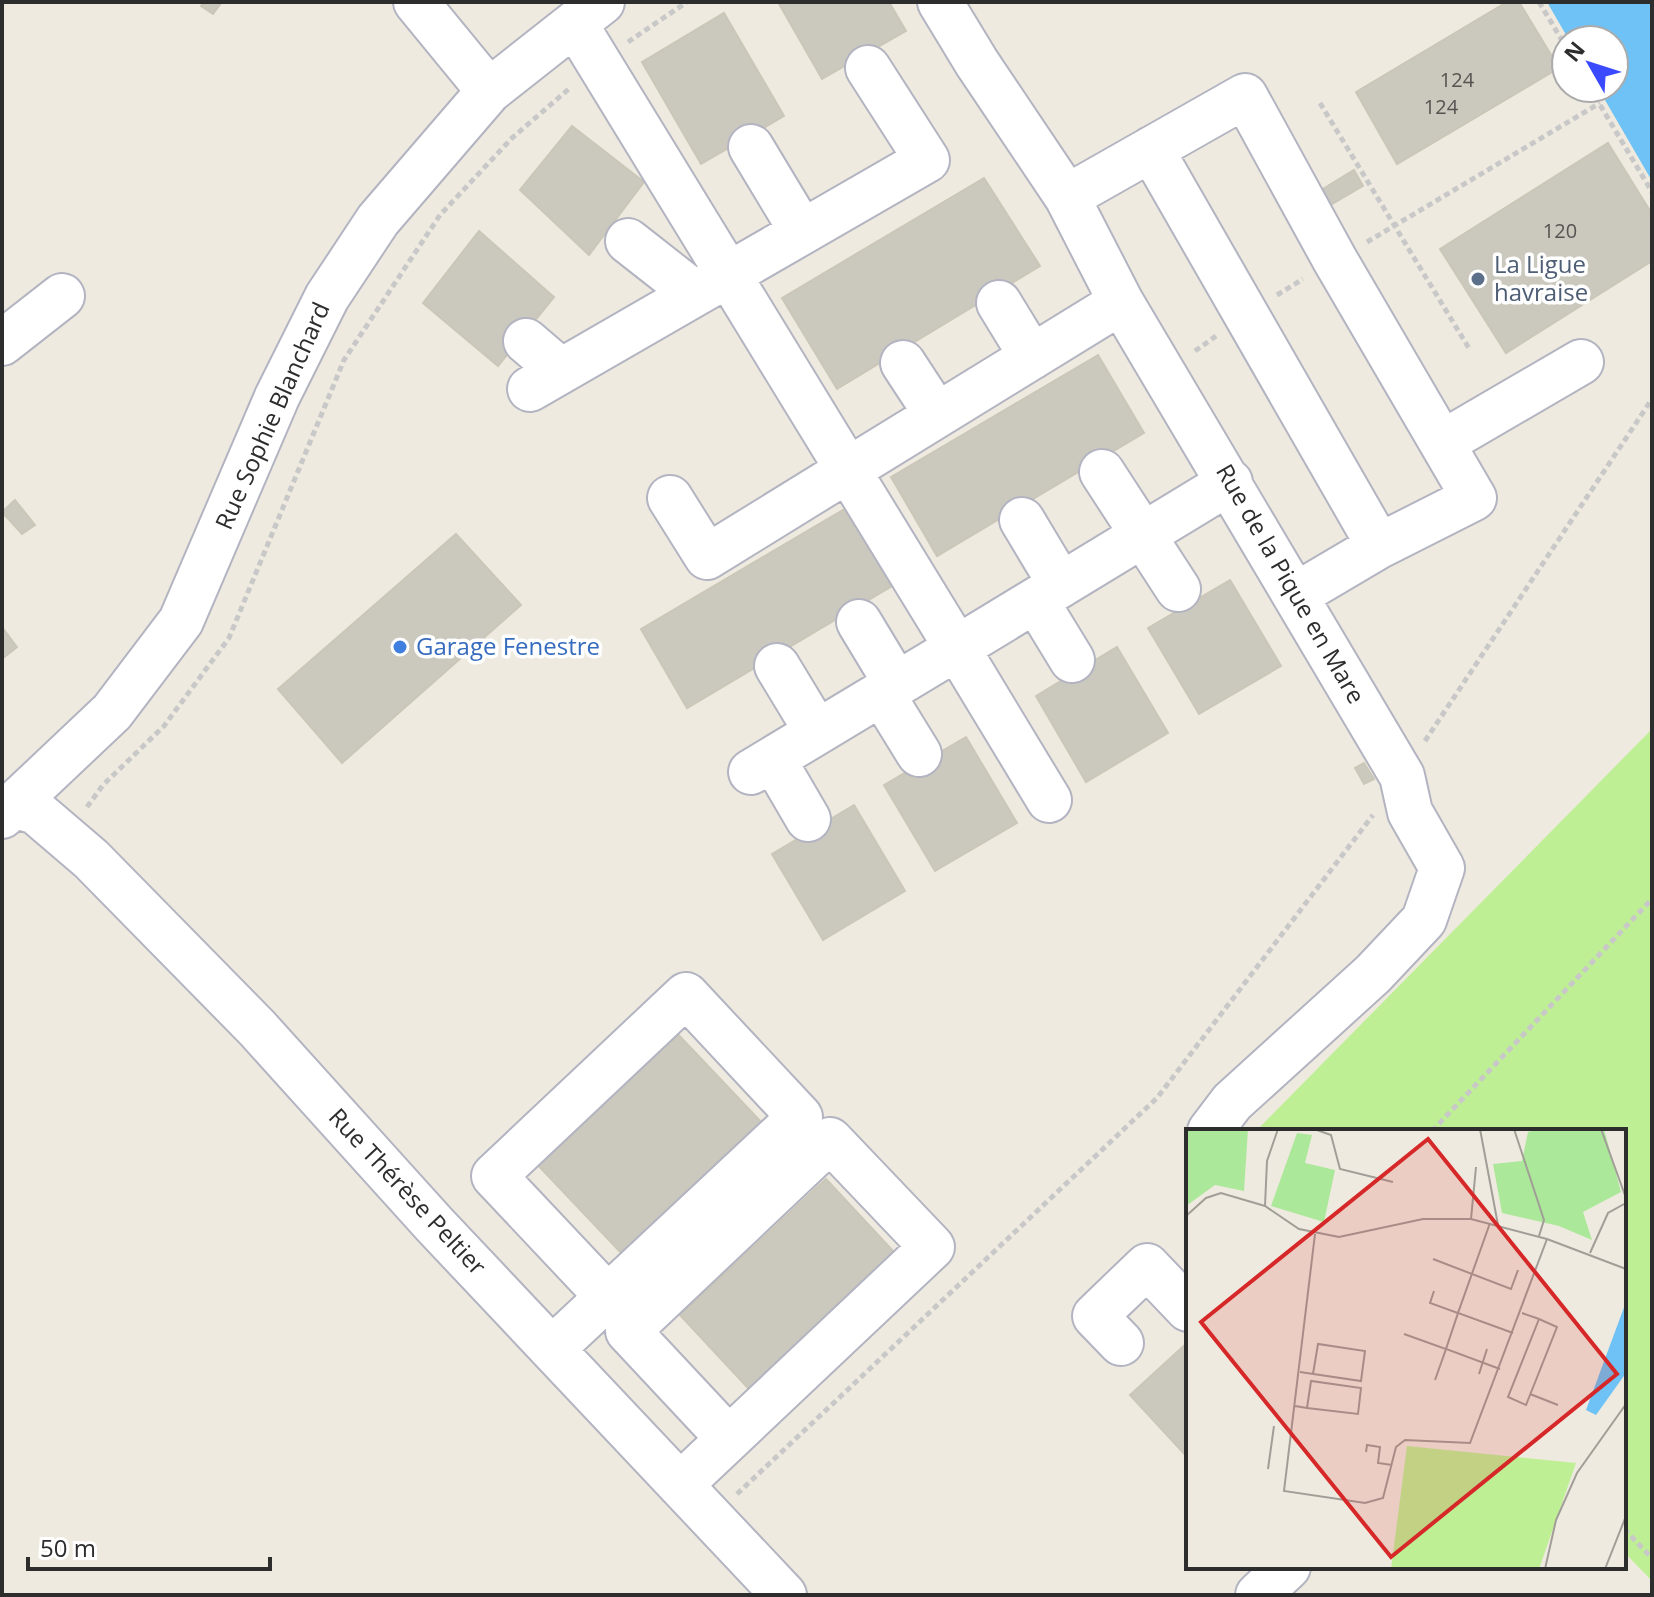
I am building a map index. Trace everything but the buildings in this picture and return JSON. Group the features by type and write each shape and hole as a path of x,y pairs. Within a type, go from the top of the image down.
{"street":[{"path":"416,2 489,91"},
{"name":"Rue de la Pique en Mare","path":"940,2 1067,197 1121,302 1402,776 1410,812 1442,868 1424,920 1373,974 1232,1102 1212,1129"},
{"path":"589,13 600,63 710,282 848,470 1049,800"},
{"name":"Rue Sophie Blanchard","path":"9,811 112,712 181,621 277,397 327,297 378,220 489,91 589,13"},
{"path":"526,341 545,380 710,282 927,160 868,68"},
{"path":"1067,197 1245,96 1335,260 1474,498 1379,546 1296,595"},
{"path":"751,147 801,230"},
{"path":"1151,149 1379,546"},
{"path":"628,241 710,282"},
{"path":"2,343 62,296"},
{"path":"670,498 707,557 1121,302"},
{"path":"999,303 1032,357"},
{"path":"1442,443 1581,362"},
{"path":"903,363 937,415"},
{"path":"1102,472 1178,589"},
{"path":"808,819 762,766 1230,482"},
{"path":"1022,520 1072,660"},
{"path":"859,622 919,754"},
{"path":"777,666 817,732"},
{"name":"Rue Thérèse Peltier","path":"9,811 36,812 64,836 257,1028 784,1595"},
{"path":"618,1314 800,1117 686,995 494,1176 729,1439"},
{"path":"566,1363 618,1314 830,1140 932,1247 680,1485"},
{"path":"1121,1343 1095,1316 1147,1266 1186,1307"},
{"path":"1258,1595 1286,1569"}],"path":[{"path":"64,836 103,785 164,726 229,638 344,360 440,215 512,138 600,63 687,2"},
{"path":"1539,2 1552,24"},
{"path":"1320,103 1470,350"},
{"path":"1165,372 1245,315 1598,104"},
{"path":"1601,104 1652,192"},
{"path":"712,1518 1157,1098 1402,776 1652,399"},
{"path":"1434,1129 1652,899"},
{"path":"1626,1531 1652,1558"}],"green space":[{"path":"1652,729 1652,1581 1626,1554 1626,1129 1258,1129"}],"water":[{"path":"1547,2 1652,2 1652,181 1607,104 1630,104 1630,24 1560,24"}],"place":[{"name":"La Ligue havraise","path":"1478,279"},
{"name":"Garage Fenestre","path":"400,647"}]}
